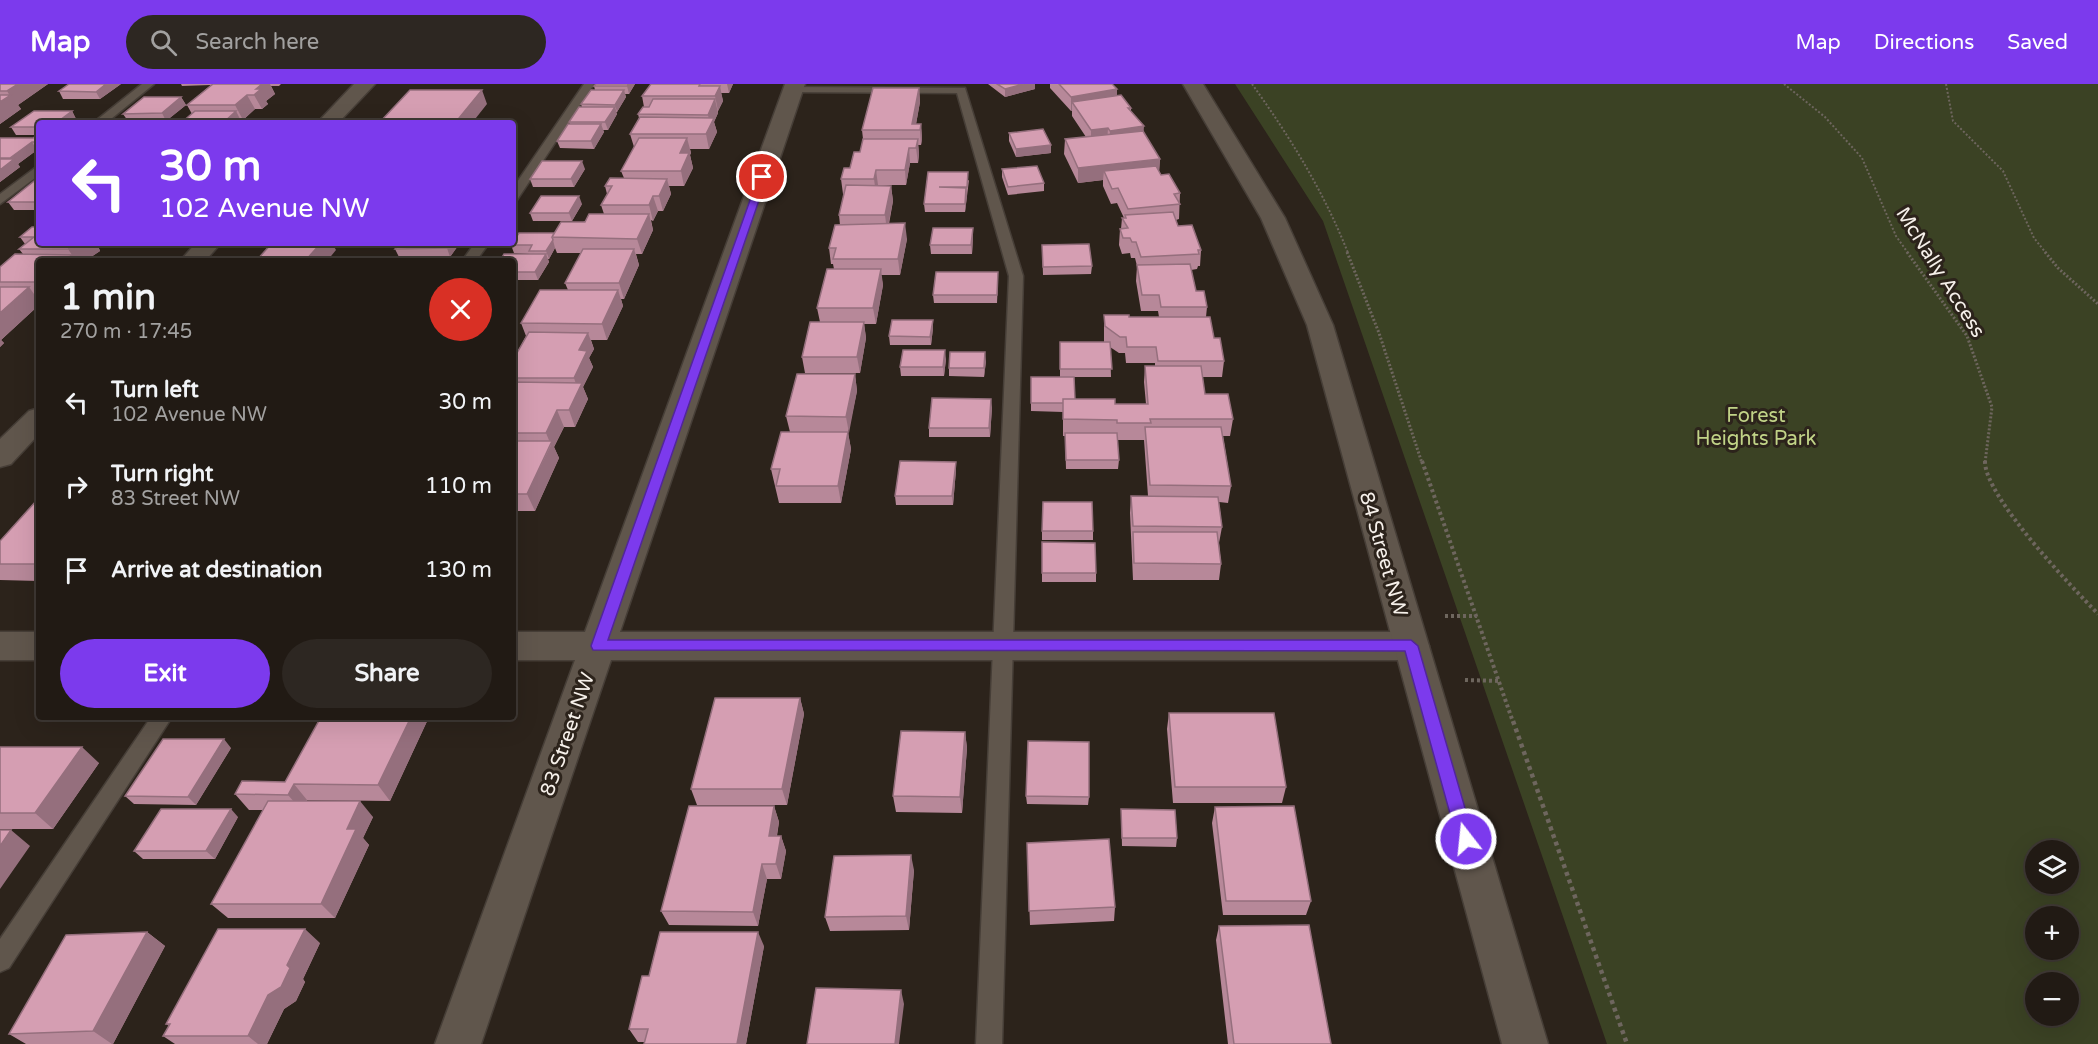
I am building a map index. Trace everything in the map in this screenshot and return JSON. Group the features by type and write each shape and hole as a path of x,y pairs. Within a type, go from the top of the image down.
{"street":[{"path":"330,120 365,84"},
{"name":"84 Street NW","path":"1193,84 1273,218 1320,325 1525,1044"},
{"name":"83 Street NW","path":"458,1044 794,87"},
{"path":"195,258 207,246"},
{"path":"0,457 36,420"},
{"path":"0,646 36,646"},
{"path":"516,646 1411,646"}],"lane":[{"path":"103,120 149,84"},
{"path":"516,192 589,84"},
{"path":"794,87 961,90 1016,276 989,1044"},
{"path":"0,200 36,172"},
{"path":"0,960 160,720"}],"path":[{"path":"1252,84 1284,129 1331,211 1379,333 1432,492 1627,1044"},
{"name":"McNally Access","path":"1784,84 1825,117 1862,158 1896,236 1967,336 1992,407 1985,465 1993,488 2050,563 2098,614"},
{"path":"1946,84 1953,122 2003,171 2034,238 2058,268 2098,304"}],"green space":[{"name":"Forest Heights Park","path":"1235,84 2098,84 2098,1044 1607,1044 1323,221"}],"building":[{"path":"0,84 18,84 7,91 0,91"},
{"path":"69,84 106,84 96,92 59,91"},
{"path":"213,84 262,84 256,89 261,89 254,95 247,95 235,105 187,105"},
{"path":"596,84 629,84 627,86 594,86"},
{"path":"651,84 720,86 715,96 642,96"},
{"path":"997,84 1024,84 1005,89"},
{"path":"1059,84 1112,84 1117,89 1071,97"},
{"path":"873,88 919,88 912,124 921,124 920,130 862,130"},
{"path":"410,90 482,90 457,120 382,120"},
{"path":"591,90 624,90 615,105 581,104"},
{"path":"0,95 11,95 0,102"},
{"path":"1121,95 1131,108 1128,108 1144,126 1110,131 1108,128 1091,130 1072,102"},
{"path":"144,97 181,97 162,113 123,114"},
{"path":"653,99 715,99 708,115 638,114 643,107 649,107"},
{"path":"579,107 615,107 605,122 569,122"},
{"path":"34,111 72,111 60,120 36,120 36,127 11,127"},
{"path":"195,111 236,111 226,120 184,120"},
{"path":"640,117 714,118 706,134 630,134"},
{"path":"568,124 601,124 591,141 557,141"},
{"path":"1043,129 1051,145 1016,149 1009,133"},
{"path":"1143,131 1160,159 1078,168 1065,139"},
{"path":"36,136 36,142 32,142 10,158 0,158 0,138 33,138"},
{"path":"639,138 687,138 680,153 689,153 681,171 621,171"},
{"path":"863,139 918,139 916,148 909,148 905,170 876,170 874,179 841,179 844,168 850,168 854,152 860,152"},
{"path":"0,159 14,159 0,170"},
{"path":"542,161 582,161 571,179 530,179"},
{"path":"1037,166 1044,183 1008,187 1002,169"},
{"path":"1156,166 1161,175 1169,174 1180,193 1174,194 1180,204 1128,209 1118,188 1112,189 1104,171"},
{"path":"928,172 968,172 967,187 939,187 966,188 965,204 924,204"},
{"path":"610,178 667,179 659,196 653,196 649,205 601,205 612,186 605,186"},
{"path":"36,180 36,202 8,202"},
{"path":"846,185 891,186 885,215 839,215"},
{"path":"541,196 579,196 569,213 530,213"},
{"path":"1173,212 1178,226 1192,225 1201,250 1198,250 1199,254 1141,257 1136,242 1132,242 1130,238 1123,238 1120,229 1128,228 1122,218 1126,218 1125,215"},
{"path":"589,214 649,214 637,239 552,237 561,222 585,222"},
{"path":"905,223 898,259 833,259 836,248 829,248 835,225"},
{"path":"32,227 36,227 36,246 72,246 68,249 19,249 34,237 20,237"},
{"path":"933,228 973,228 971,245 930,245"},
{"path":"519,233 554,233 553,240 546,251 529,251 532,245 516,245 516,238"},
{"path":"1089,244 1092,266 1043,267 1042,245"},
{"path":"269,246 318,246 308,258 259,258"},
{"path":"398,246 449,246 447,248 395,249"},
{"path":"583,249 634,249 619,283 565,283"},
{"path":"15,254 72,255 68,258 36,258 36,282 0,282 0,267"},
{"path":"504,254 546,254 535,272 516,272 516,258 502,258"},
{"path":"1190,264 1196,291 1204,291 1207,307 1161,307 1159,295 1142,295 1137,265"},
{"path":"827,269 881,269 873,308 817,308"},
{"path":"936,272 998,272 997,295 933,295"},
{"path":"0,287 29,287 0,313"},
{"path":"540,290 618,290 602,324 521,323"},
{"path":"1104,315 1210,317 1214,338 1220,338 1224,361 1158,361 1156,347 1127,347 1126,337 1120,337 1105,326"},
{"path":"892,320 933,320 930,337 889,336"},
{"path":"810,322 864,322 857,357 802,357"},
{"path":"529,332 588,333 579,350 587,351 574,378 516,378 516,355"},
{"path":"1060,342 1110,342 1112,369 1060,369"},
{"path":"903,350 945,350 943,367 900,367"},
{"path":"950,352 985,352 984,368 949,368"},
{"path":"1145,366 1201,366 1205,394 1228,394 1233,419 1150,419 1151,423 1117,423 1117,420 1063,419 1063,399 1115,399 1115,404 1148,404"},
{"path":"797,374 855,374 846,417 786,416"},
{"path":"1031,377 1074,377 1075,399 1063,399 1063,403 1031,403"},
{"path":"516,382 582,383 569,410 557,410 546,433 516,433"},
{"path":"932,398 991,399 989,428 929,428"},
{"path":"1145,427 1221,427 1231,486 1150,485"},
{"path":"781,432 848,432 838,486 776,486 780,469 771,469"},
{"path":"1065,433 1117,433 1119,460 1066,460"},
{"path":"516,441 552,441 527,494 516,494"},
{"path":"900,461 956,462 952,496 895,496"},
{"path":"1131,496 1218,497 1222,527 1133,526"},
{"path":"36,501 36,564 0,564 0,541"},
{"path":"1043,502 1092,502 1093,531 1042,531"},
{"path":"1133,532 1217,532 1221,564 1134,563"},
{"path":"1042,542 1095,543 1096,573 1042,573"},
{"path":"715,698 800,698 782,789 691,789"},
{"path":"1169,713 1274,713 1286,787 1175,787"},
{"path":"319,720 410,720 378,785 294,784 288,795 235,794 242,781 285,782"},
{"path":"901,731 965,732 960,797 893,796"},
{"path":"163,739 224,739 188,797 125,796"},
{"path":"1028,741 1089,742 1089,797 1026,796"},
{"path":"0,747 82,747 35,813 0,813"},
{"path":"268,801 360,801 347,829 356,829 321,904 211,904"},
{"path":"689,806 774,806 769,836 781,836 776,864 762,864 753,912 661,911"},
{"path":"1294,806 1311,901 1226,901 1215,807"},
{"path":"161,809 231,809 206,851 134,851"},
{"path":"1121,809 1175,810 1177,838 1122,838"},
{"path":"0,830 11,830 0,846"},
{"path":"1109,839 1115,907 1029,911 1027,843"},
{"path":"911,855 906,916 825,917 834,856"},
{"path":"1309,925 1331,1044 1234,1044 1219,926"},
{"path":"218,929 305,929 287,965 290,968 281,987 268,995 248,1036 163,1036 170,1024 166,1024"},
{"path":"147,932 93,1031 9,1034 66,935"},
{"path":"660,932 758,932 737,1044 644,1044 648,1029 629,1029 642,976 649,976"},
{"path":"816,988 901,990 895,1044 807,1044"}],"route":[{"path":"762,177 598,646 1411,646 1466,839"}]}
